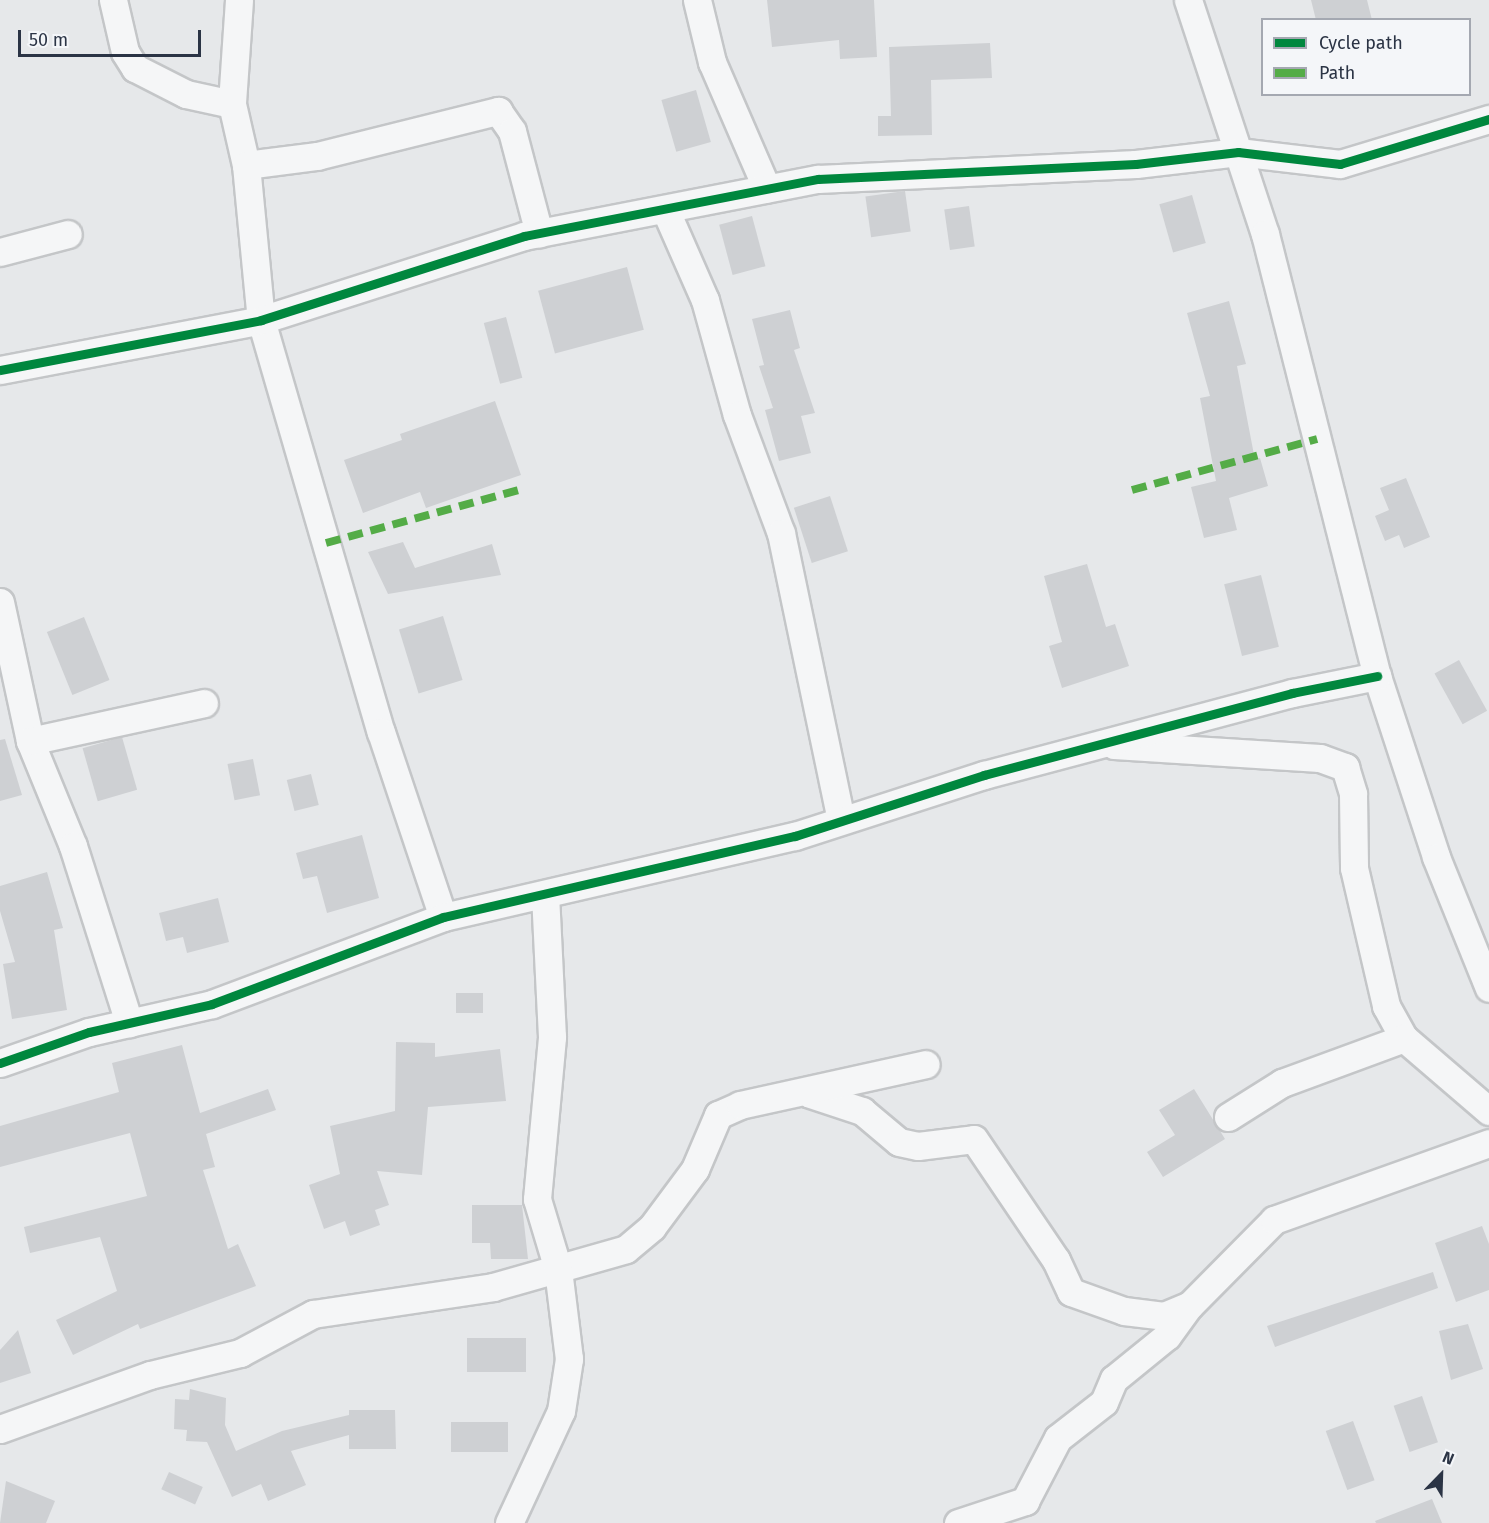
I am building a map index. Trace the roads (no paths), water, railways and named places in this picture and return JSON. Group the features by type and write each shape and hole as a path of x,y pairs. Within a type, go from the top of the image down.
{"street":[{"path":"113,0 125,52 135,68 186,94 232,104"},
{"path":"239,0 232,104 246,165 261,320 381,732 443,917"},
{"path":"697,0 712,62 766,189"},
{"path":"1188,0 1238,153 1304,373 1328,492 1377,676 1436,857 1489,988"},
{"path":"246,165 317,156 498,111 512,131 539,233"},
{"path":"0,370 261,320 539,233 818,179 1136,164 1238,153 1340,164 1489,119"},
{"path":"665,209 705,300 737,415 781,533 841,819"},
{"path":"0,252 68,234"},
{"path":"0,602 9,699 30,741 73,846 129,1023"},
{"path":"0,1063 129,1023 274,984 443,917 545,896 795,836 841,819 1101,744 1377,676"},
{"path":"30,741 204,704"},
{"path":"1101,744 1174,753 1320,758 1345,767 1353,794 1350,837 1366,935 1386,1006 1404,1038 1489,1111"},
{"path":"509,1523 564,1395 567,1320 558,1269 537,1199 552,1037 545,896"},
{"path":"1228,1118 1282,1083 1404,1038"},
{"path":"0,1429 150,1375 240,1353 322,1311 435,1298 558,1269 626,1249 652,1227 699,1164 718,1114 801,1092 927,1064"},
{"path":"801,1092 845,1102 899,1142 918,1146 974,1139 1056,1260 1071,1292 1124,1311 1164,1316 1190,1305"},
{"path":"958,1523 1025,1501 1058,1438 1104,1402 1114,1379 1167,1336 1190,1305 1274,1220 1489,1143"}]}
